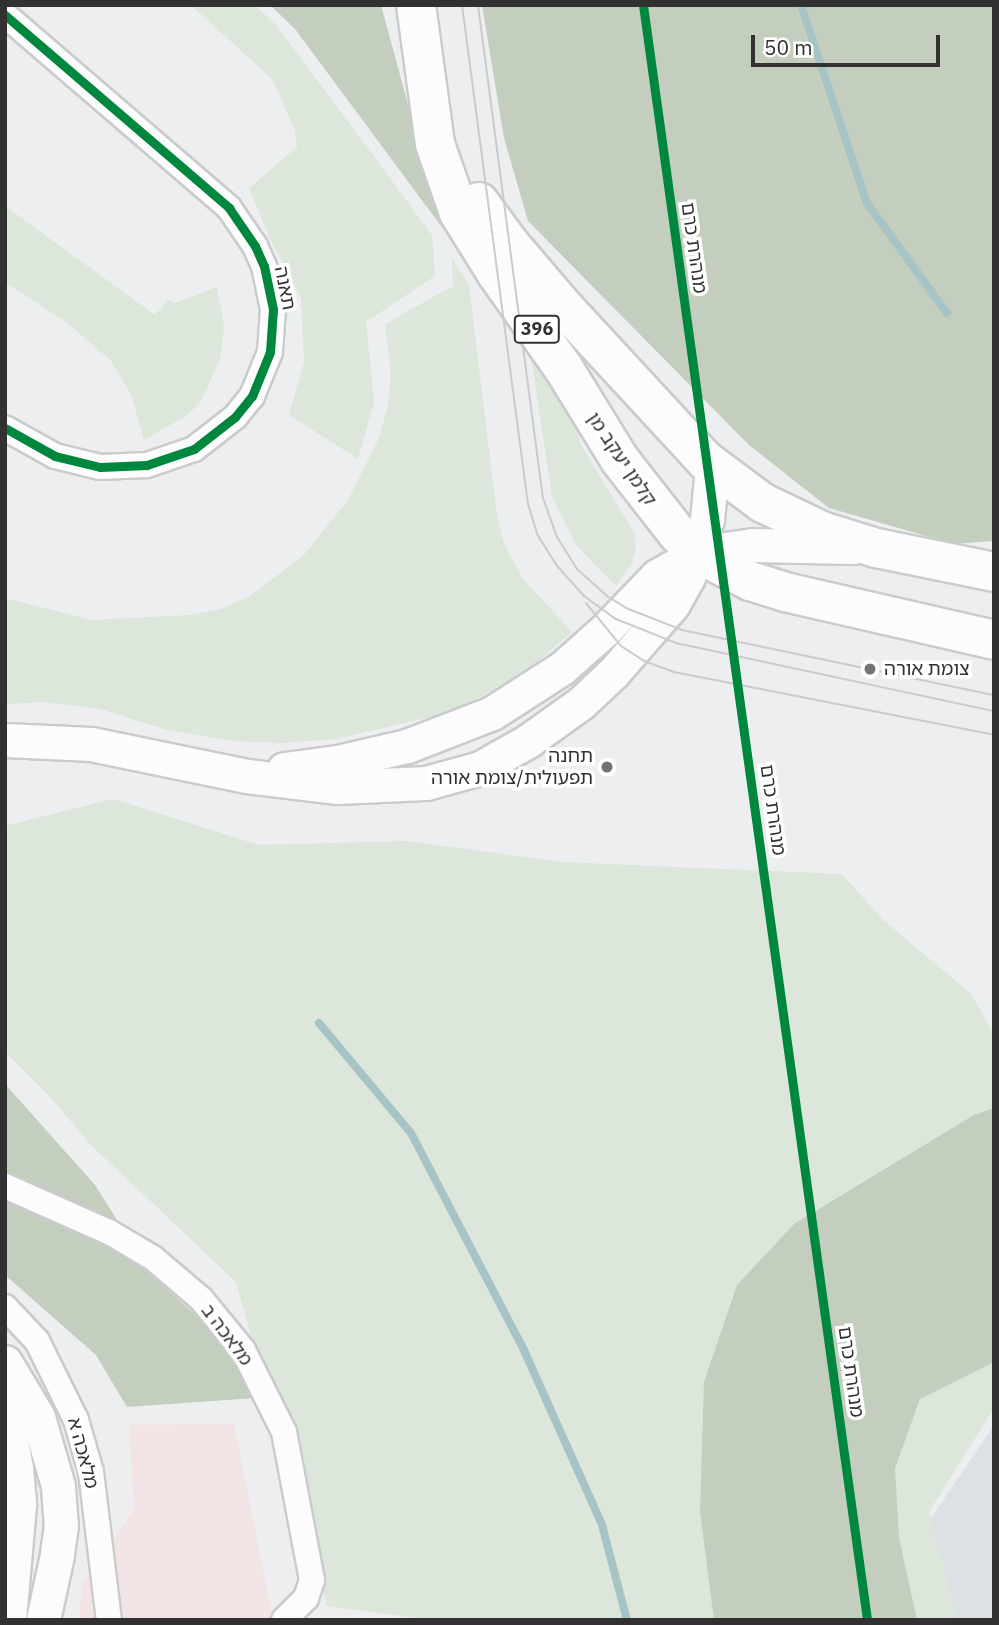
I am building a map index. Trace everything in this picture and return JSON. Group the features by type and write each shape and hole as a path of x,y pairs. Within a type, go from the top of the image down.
{"main road":[{"name":"קלמן יעקב מן","path":"416,5 425,82 440,163 459,213 564,369 620,460 656,510 697,553 732,573 785,592 994,640"},
{"name":"קלמן יעקב מן","path":"425,82 452,154 490,219 560,303 712,466 763,503 792,519 876,548 988,570"},
{"path":"5,740 70,741 307,785 370,788 426,783 491,763 560,719 613,673 673,604 697,553 711,504 712,466"},
{"path":"219,769 276,769 337,761 407,746 467,724 539,685 605,630 657,576 697,553 754,545 876,548"},
{"path":"5,1362 38,1417 58,1486 61,1524 52,1585 43,1620"},
{"path":"5,1407 16,1468 19,1505 9,1588 52,1585"},
{"path":"5,1500 16,1468"}],"street":[{"name":"תאנה","path":"5,15 229,208 249,236 264,266 274,309 274,330 263,374 235,417 205,442 172,459 123,467 76,463 55,456 5,428"},
{"name":"מלאכה ב","path":"5,1186 109,1233 153,1258 201,1299 243,1350 284,1432 312,1580 306,1598 284,1620"},
{"name":"מלאכה א","path":"5,1307 37,1341 76,1420 91,1472 109,1620"}],"shaded area":[{"path":"191,5 255,5 277,26 432,235 435,276 366,322 374,402 358,459 289,415 304,362 301,298 270,239 249,188 297,147 295,130 272,79"},
{"path":"5,206 155,315 168,300 175,303 217,287 224,327 220,360 200,403 186,416 144,440 131,394 111,361 70,325 5,282"},
{"path":"452,259 469,285 497,516 503,541 522,578 572,632 529,669 473,701 435,716 336,739 282,743 232,741 164,729 100,709 46,702 5,704 5,598 92,620 191,615 221,609 250,596 304,555 348,500 379,438 388,405 391,374 385,324 453,286"},
{"path":"530,350 571,416 583,449 634,532 636,548 632,563 616,586 576,545 552,497"},
{"path":"113,799 259,845 408,841 562,862 842,874 882,919 971,994 994,1034 994,1408 929,1512 958,1620 430,1620 327,1606 236,1282 90,1144 51,1098 5,1052 5,826"},
{"path":"234,1424 272,1615 292,1620 79,1620 82,1585 134,1509 129,1425"},
{"path":"994,1425 994,1620 944,1620 929,1521"}],"green space":[{"path":"270,5 381,5 441,226 295,29"},
{"path":"482,5 994,5 994,541 954,544 829,508 749,445 528,221 504,138"},
{"path":"5,1084 95,1185 153,1277 215,1332 255,1398 127,1407 96,1355 5,1275"},
{"path":"994,1108 994,1362 920,1399 895,1468 899,1538 917,1620 714,1620 700,1512 704,1382 737,1285 794,1224 974,1115"}],"waterway":[{"path":"801,5 867,203 947,313"},
{"path":"319,1023 411,1133 523,1348 602,1525 627,1620"}],"tram line":[{"path":"462,5 528,504 537,534 558,567 584,596 616,619 676,643 994,711"},
{"path":"478,5 543,498 557,537 577,569 607,596 626,608 682,630 994,695"},
{"path":"586,603 621,646 644,661 674,672 994,735"}],"cycle path":[{"name":"מנהרת כרם","path":"643,5 867,1620"},
{"path":"5,15 229,208 255,246 264,266 273,309 270,352 252,396 235,417 194,449 147,465 100,467 55,456 5,428"}],"place":[{"name":"צומת אורה","path":"870,669"},
{"name":"תחנה תפעולית/צומת אורה","path":"607,767"}]}
